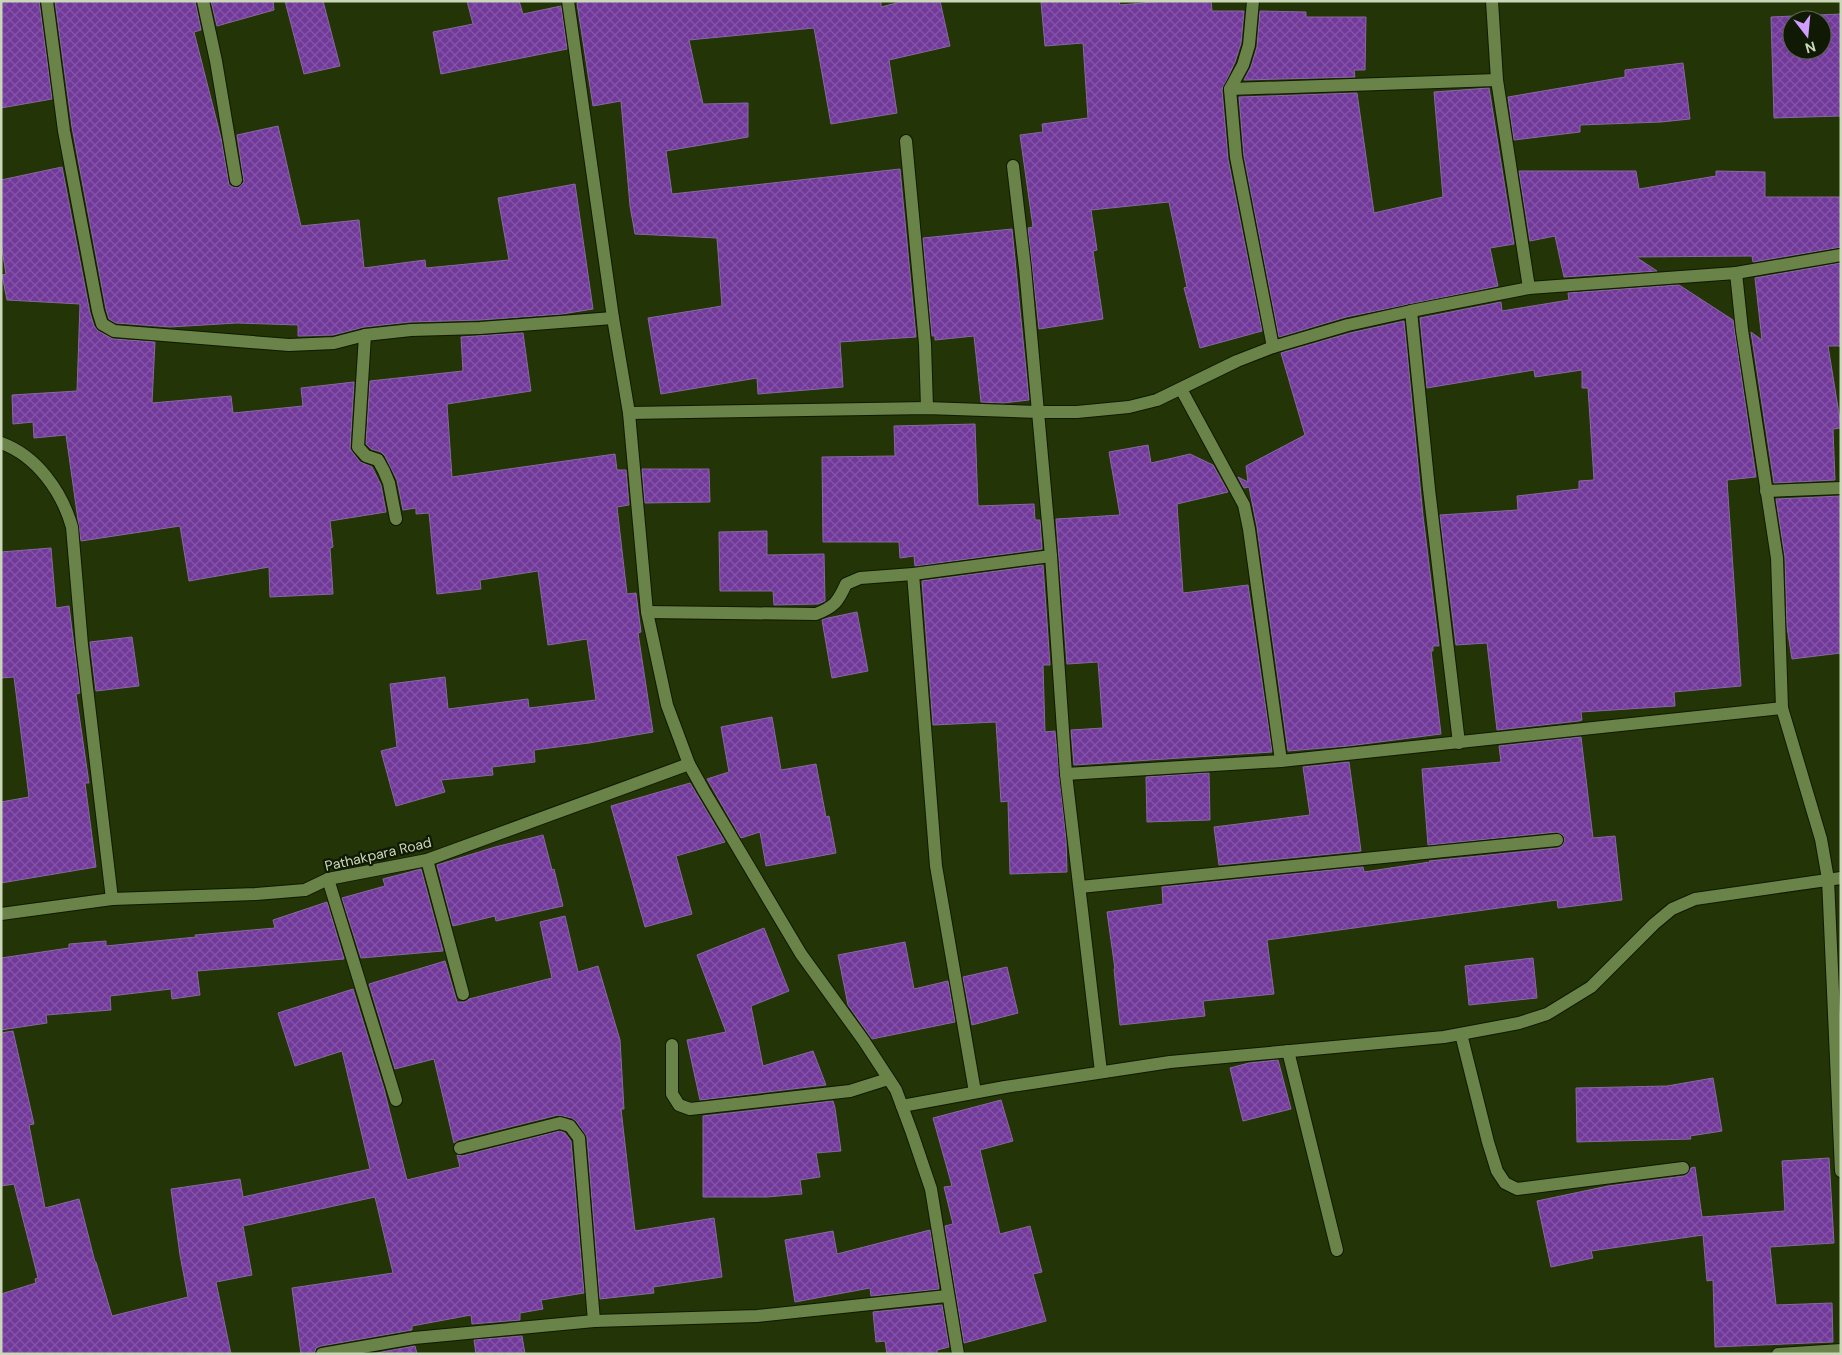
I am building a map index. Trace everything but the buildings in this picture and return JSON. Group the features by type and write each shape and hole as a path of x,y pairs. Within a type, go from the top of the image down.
{"street":[{"path":"47,1 64,131 98,312 102,324 114,331 289,345 334,343 366,335 412,330 480,328 613,318"},
{"path":"203,1 216,61 236,180"},
{"path":"568,1 613,318 629,412 647,612 667,705 689,764 800,954 864,1041 896,1090 931,1189 958,1354"},
{"path":"1253,1 1249,45 1243,65 1230,89 1236,157 1273,347"},
{"path":"1492,1 1498,80 1529,288"},
{"path":"1230,89 1498,80"},
{"path":"906,141 925,344 927,408"},
{"path":"1013,166 1039,412 1066,774 1101,1072"},
{"path":"629,412 927,408 1077,412 1129,407 1157,400 1237,361 1273,347 1348,325 1411,311 1529,288 1736,273 1841,255"},
{"path":"1736,273 1742,330 1776,558 1782,708 1834,878 1841,1171"},
{"path":"1411,311 1429,489 1459,743"},
{"path":"366,335 358,448 366,456 378,460 384,470 396,519"},
{"path":"1181,389 1244,505 1249,529 1281,761"},
{"path":"1,443 12,447 38,467 66,509 72,527 82,646 112,900"},
{"path":"1766,491 1841,488"},
{"path":"647,612 816,614 831,608 840,597 846,584 860,578 913,574 1051,556"},
{"path":"913,574 936,866 976,1092"},
{"path":"1066,774 1281,761 1782,708"},
{"name":"Pathakpara Road","path":"1,914 112,900 305,890 328,879 427,860 689,764"},
{"path":"1080,887 1557,840"},
{"path":"427,860 463,994"},
{"path":"902,1106 976,1092 1170,1062 1444,1037 1519,1023 1547,1014 1591,986 1654,924 1672,909 1694,898 1834,878"},
{"path":"328,879 396,1100"},
{"path":"1461,1034 1488,1142 1497,1171 1505,1183 1517,1189 1683,1168"},
{"path":"672,1045 672,1094 679,1105 690,1109 850,1091 888,1079"},
{"path":"1288,1051 1337,1250"},
{"path":"460,1148 560,1123 570,1126 578,1138 594,1321"},
{"path":"322,1354 414,1338 594,1321 757,1316 947,1296"},
{"path":"1778,1354 1841,1350"}]}
